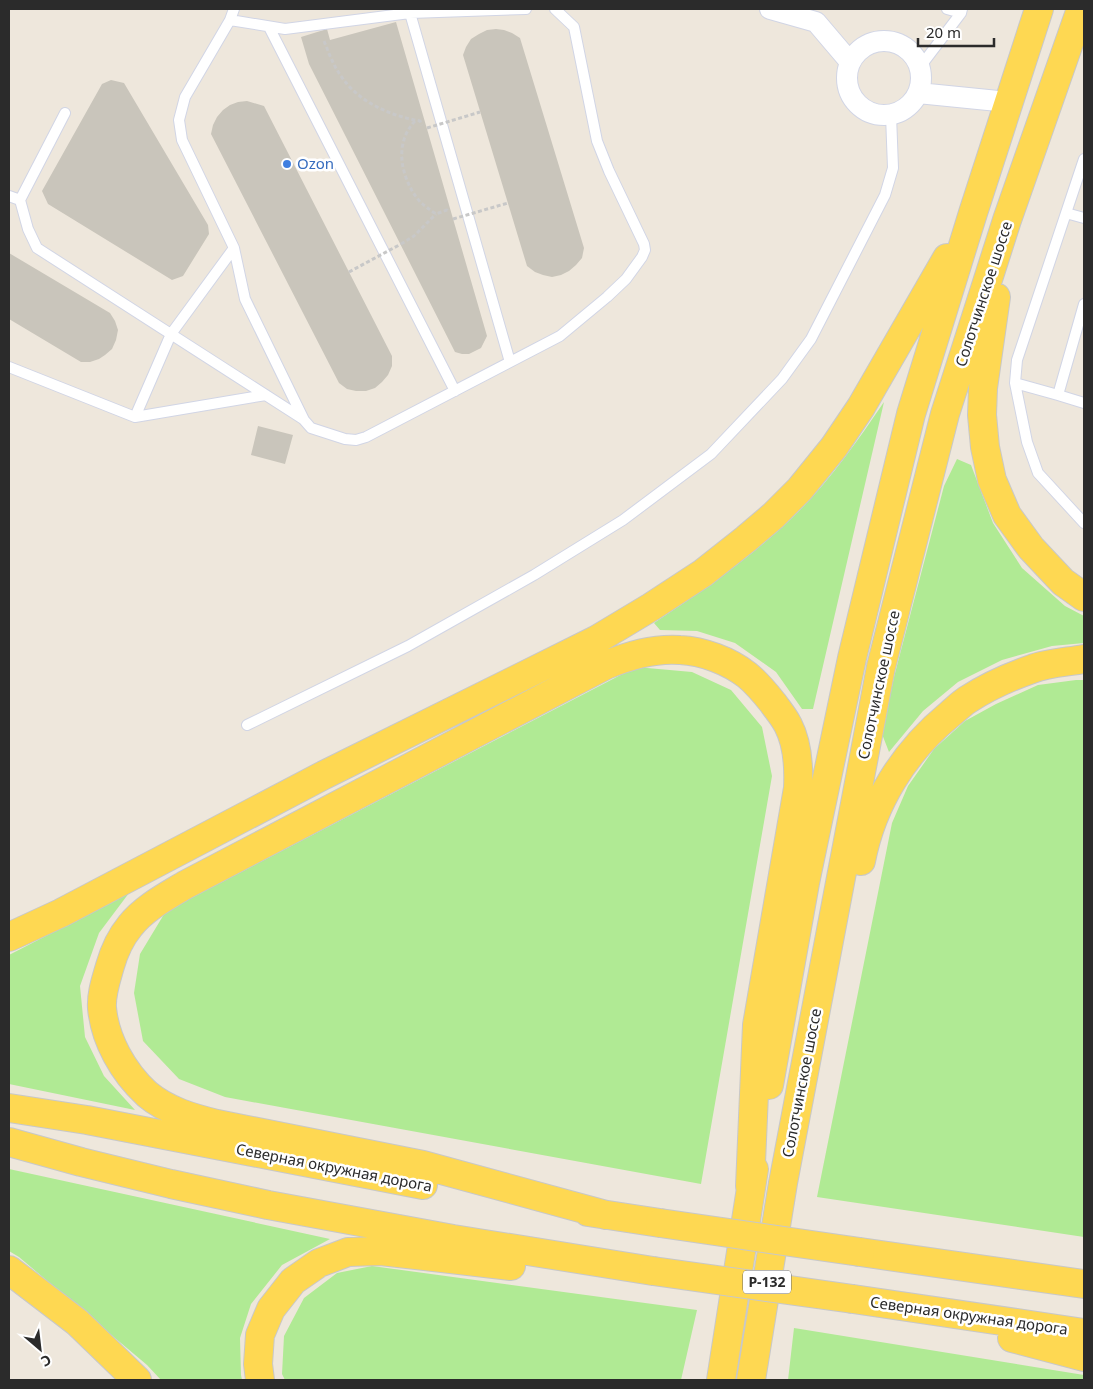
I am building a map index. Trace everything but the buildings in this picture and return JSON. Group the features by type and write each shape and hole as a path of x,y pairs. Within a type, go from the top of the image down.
{"main road":[{"name":"Солотчинское шоссе","path":"720,1378 750,1186 805,883 852,658 911,414 1008,102 1039,9"},
{"name":"Солотчинское шоссе","path":"751,1380 783,1183 881,667 945,414 1007,220 1081,9"},
{"path":"9,937 61,913 324,775 596,640 703,573 772,516 800,489 834,447 862,407 973,213"},
{"path":"1007,220 983,388 982,416 985,447 992,480 1007,515 1031,548 1063,582 1084,597"},
{"path":"606,1215 423,1166 192,1118 166,1107 147,1094 129,1074 114,1052 106,1030 102,1006 104,984 114,950 130,925 152,905 185,885 606,665 633,654 681,650 703,654 728,662 747,675 761,689 788,726 796,748 799,769 798,788 757,1025 750,1186"},
{"path":"783,1183 824,1051 863,849 872,821 885,791 907,757 930,730 966,701 998,683 1034,668 1084,659"},
{"name":"Северная окружная дорога","path":"9,1108 87,1120 448,1190 606,1215 973,1268"},
{"path":"9,1142 171,1184 268,1205 453,1239 643,1270 864,1301 1084,1357"},
{"path":"260,1380 258,1364 260,1335 271,1309 293,1281 319,1263 348,1252 381,1251 582,1275 643,1270"},
{"path":"973,1268 1084,1278"},
{"path":"973,1268 1084,1284"},
{"path":"9,1270 77,1322 137,1380"},
{"name":"Северная окружная дорога","path":"864,1301 1084,1333"}],"street":[{"path":"770,9 816,22 850,62"},
{"path":"880,41 893,42 905,46 914,56 920,67 921,80 918,93 911,104 902,111 891,115 879,115 868,112 854,101 847,85 846,73 850,62 857,52 867,45 880,41"},
{"path":"918,93 1008,102"}],"lane":[{"path":"234,9 230,20 185,97 179,120 182,140 234,248 244,299 304,420 311,428 319,432 356,440 366,437 560,336 626,279 642,257 644,244 609,172 597,141 574,27 554,9"},
{"path":"230,20 285,29 410,13 526,9"},
{"path":"920,67 961,11 947,9"},
{"path":"410,13 510,362"},
{"path":"269,26 455,391"},
{"path":"65,114 20,200 28,229 37,248 304,420"},
{"path":"247,725 408,646 534,574 624,520 711,454 782,379 811,339 885,195 893,168 891,115"},
{"path":"1084,159 1017,360 1015,383 1027,442 1038,473 1084,523"},
{"path":"9,196 20,200"},
{"path":"1066,213 1084,218"},
{"path":"135,417 171,334 234,248"},
{"path":"1058,395 1084,304"},
{"path":"9,367 135,417 266,395"},
{"path":"1015,383 1084,403"}],"path":[{"path":"323,36 332,61 342,78 354,92 379,108 403,118 420,121 423,129 480,112"},
{"path":"416,120 408,128 404,142 401,155 403,170 410,188 422,203 436,214"},
{"path":"349,272 414,236 436,214 447,210 450,220 508,202"}],"green space":[{"path":"884,402 813,709 802,709 776,672 735,643 697,631 660,630 654,623 748,556 799,511 834,472"},
{"path":"957,459 971,465 993,523 1022,568 1065,606 1084,616 1084,643 1052,646 1002,660 958,682 923,711 889,752 882,734 894,677 944,486"},
{"path":"636,667 692,672 731,690 762,727 772,776 701,1184 225,1097 179,1079 143,1041 134,993 140,954 166,911"},
{"path":"1084,680 1084,1237 817,1197 892,823 908,786 934,749 965,721 996,704 1038,685"},
{"path":"129,893 99,933 80,986 85,1037 104,1076 135,1110 9,1084 9,955"},
{"path":"9,1169 330,1239 282,1265 251,1304 240,1338 242,1380 161,1380 147,1365 19,1257 9,1251"},
{"path":"372,1266 697,1310 681,1380 285,1380 282,1374 284,1336 304,1298 337,1273"},
{"path":"794,1328 1084,1375 1084,1380 788,1380"}],"place":[{"name":"Ozon","path":"287,164"}]}
